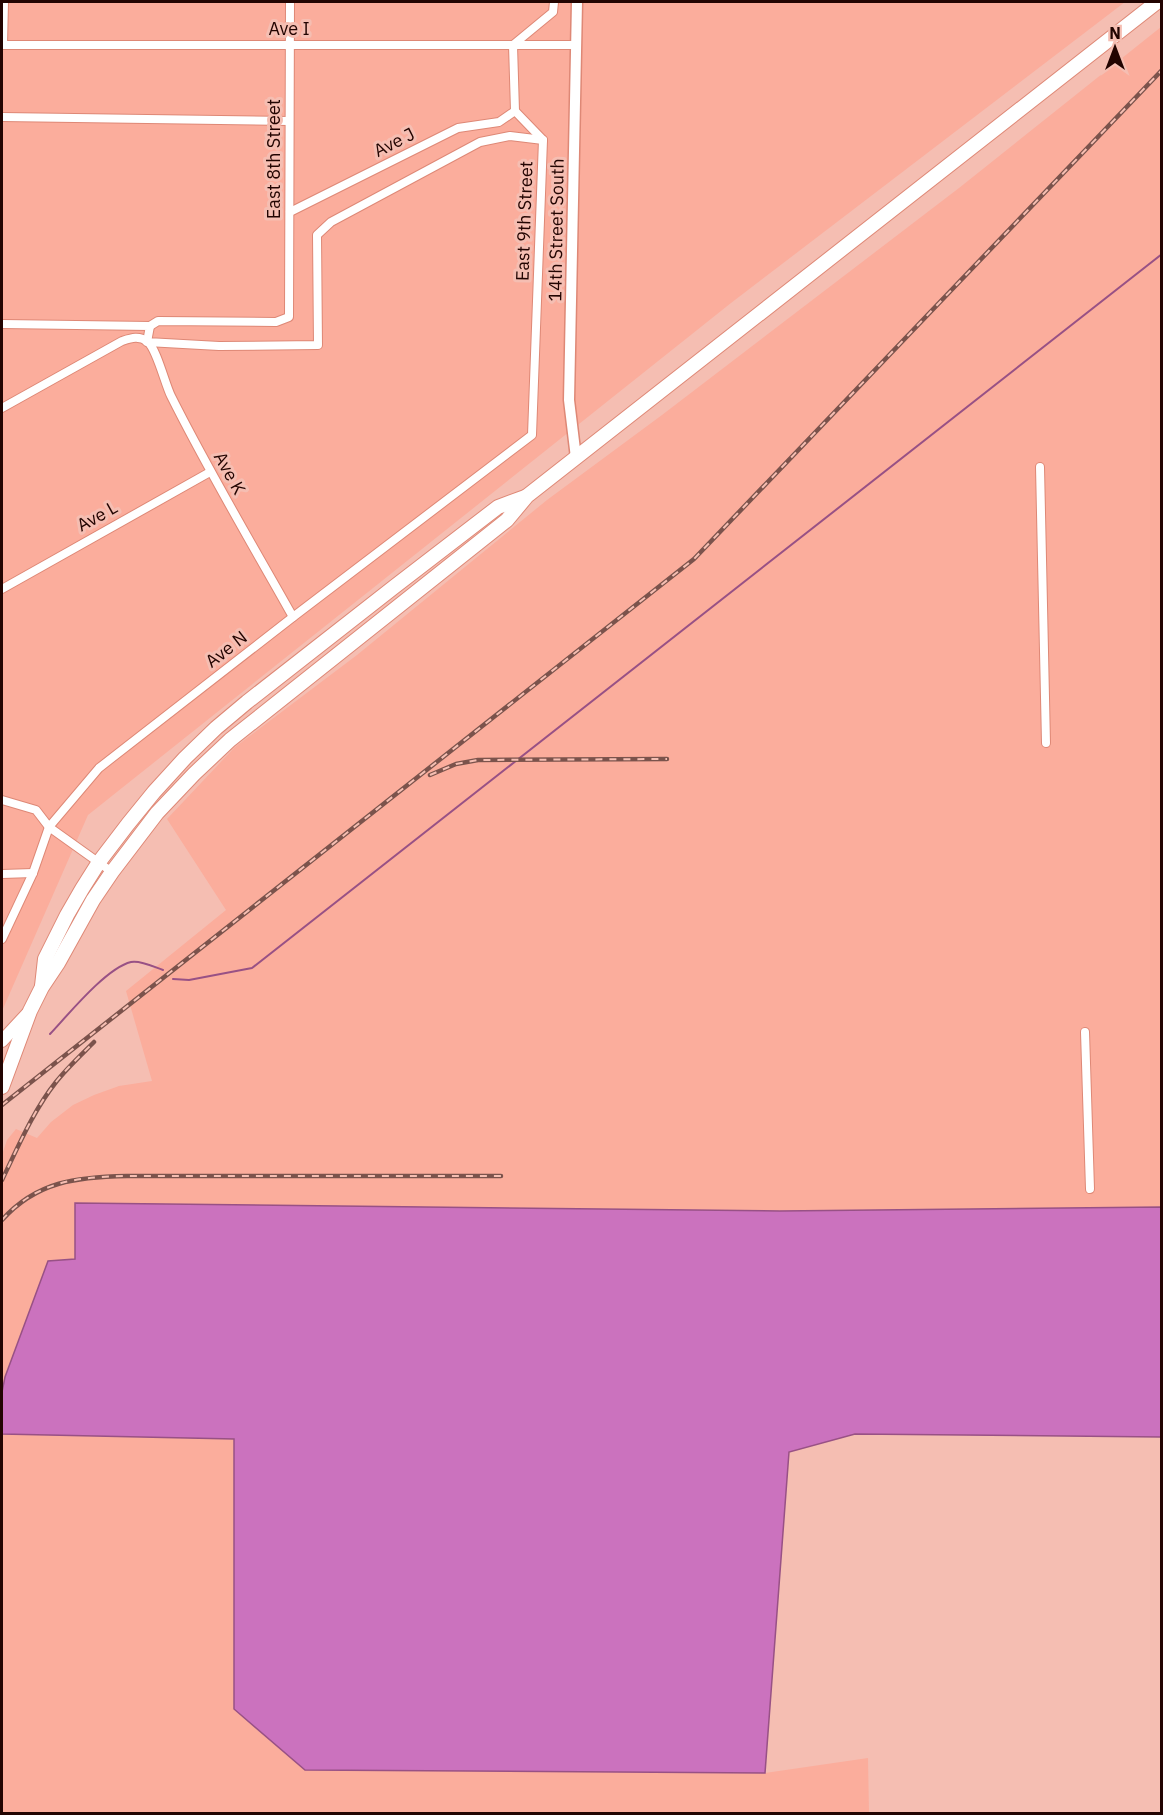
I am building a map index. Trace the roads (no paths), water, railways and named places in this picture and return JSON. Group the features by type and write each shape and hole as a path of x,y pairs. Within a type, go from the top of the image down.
{"main road":[{"path":"2,1087 5,1064 30,1011 83,916 112,872 157,813 194,774 223,747 507,520 527,496 1157,2"},
{"path":"42,987 45,959 67,915 99,862 154,792 216,728 498,507 527,496"},
{"path":"2,1041 30,1011"}],"street":[{"path":"2,45 4,2"},
{"name":"East 8th Street","path":"150,326 158,321 276,322 290,317 290,2"},
{"path":"515,111 513,45 553,12 554,2"},
{"name":"14th Street South","path":"576,458 569,400 577,2"},
{"name":"Ave I","path":"2,45 576,45"},
{"name":"East 9th Street","path":"515,111 543,140 532,435"},
{"name":"Ave J","path":"290,212 458,128 499,122 515,111"},
{"path":"2,117 290,121"},
{"path":"2,408 122,340 135,337 147,342 219,346 318,345 317,235 331,222 480,142 510,136 543,140"},
{"path":"2,324 150,326 147,342"},
{"name":"Ave K","path":"147,342 154,351 170,393 210,472 293,617"},
{"name":"Ave N","path":"2,939 33,873 49,827 99,768 532,435"},
{"path":"1040,467 1046,743"},
{"name":"Ave L","path":"2,589 210,472"},
{"path":"2,800 36,810 49,827 112,872"},
{"path":"2,874 33,873"},
{"path":"1085,1032 1090,1189"}],"waterway":[{"path":"173,979 189,980 252,968 1162,254"},
{"path":"50,1034 99,982 121,966 139,962 163,970"}],"railway":[{"path":"2,1105 694,559 1162,70"},
{"path":"430,775 456,764 478,760 667,759"},
{"path":"2,1180 40,1105 56,1082 94,1042"},
{"path":"2,1220 15,1207 44,1189 91,1178 127,1176 501,1176"}]}
